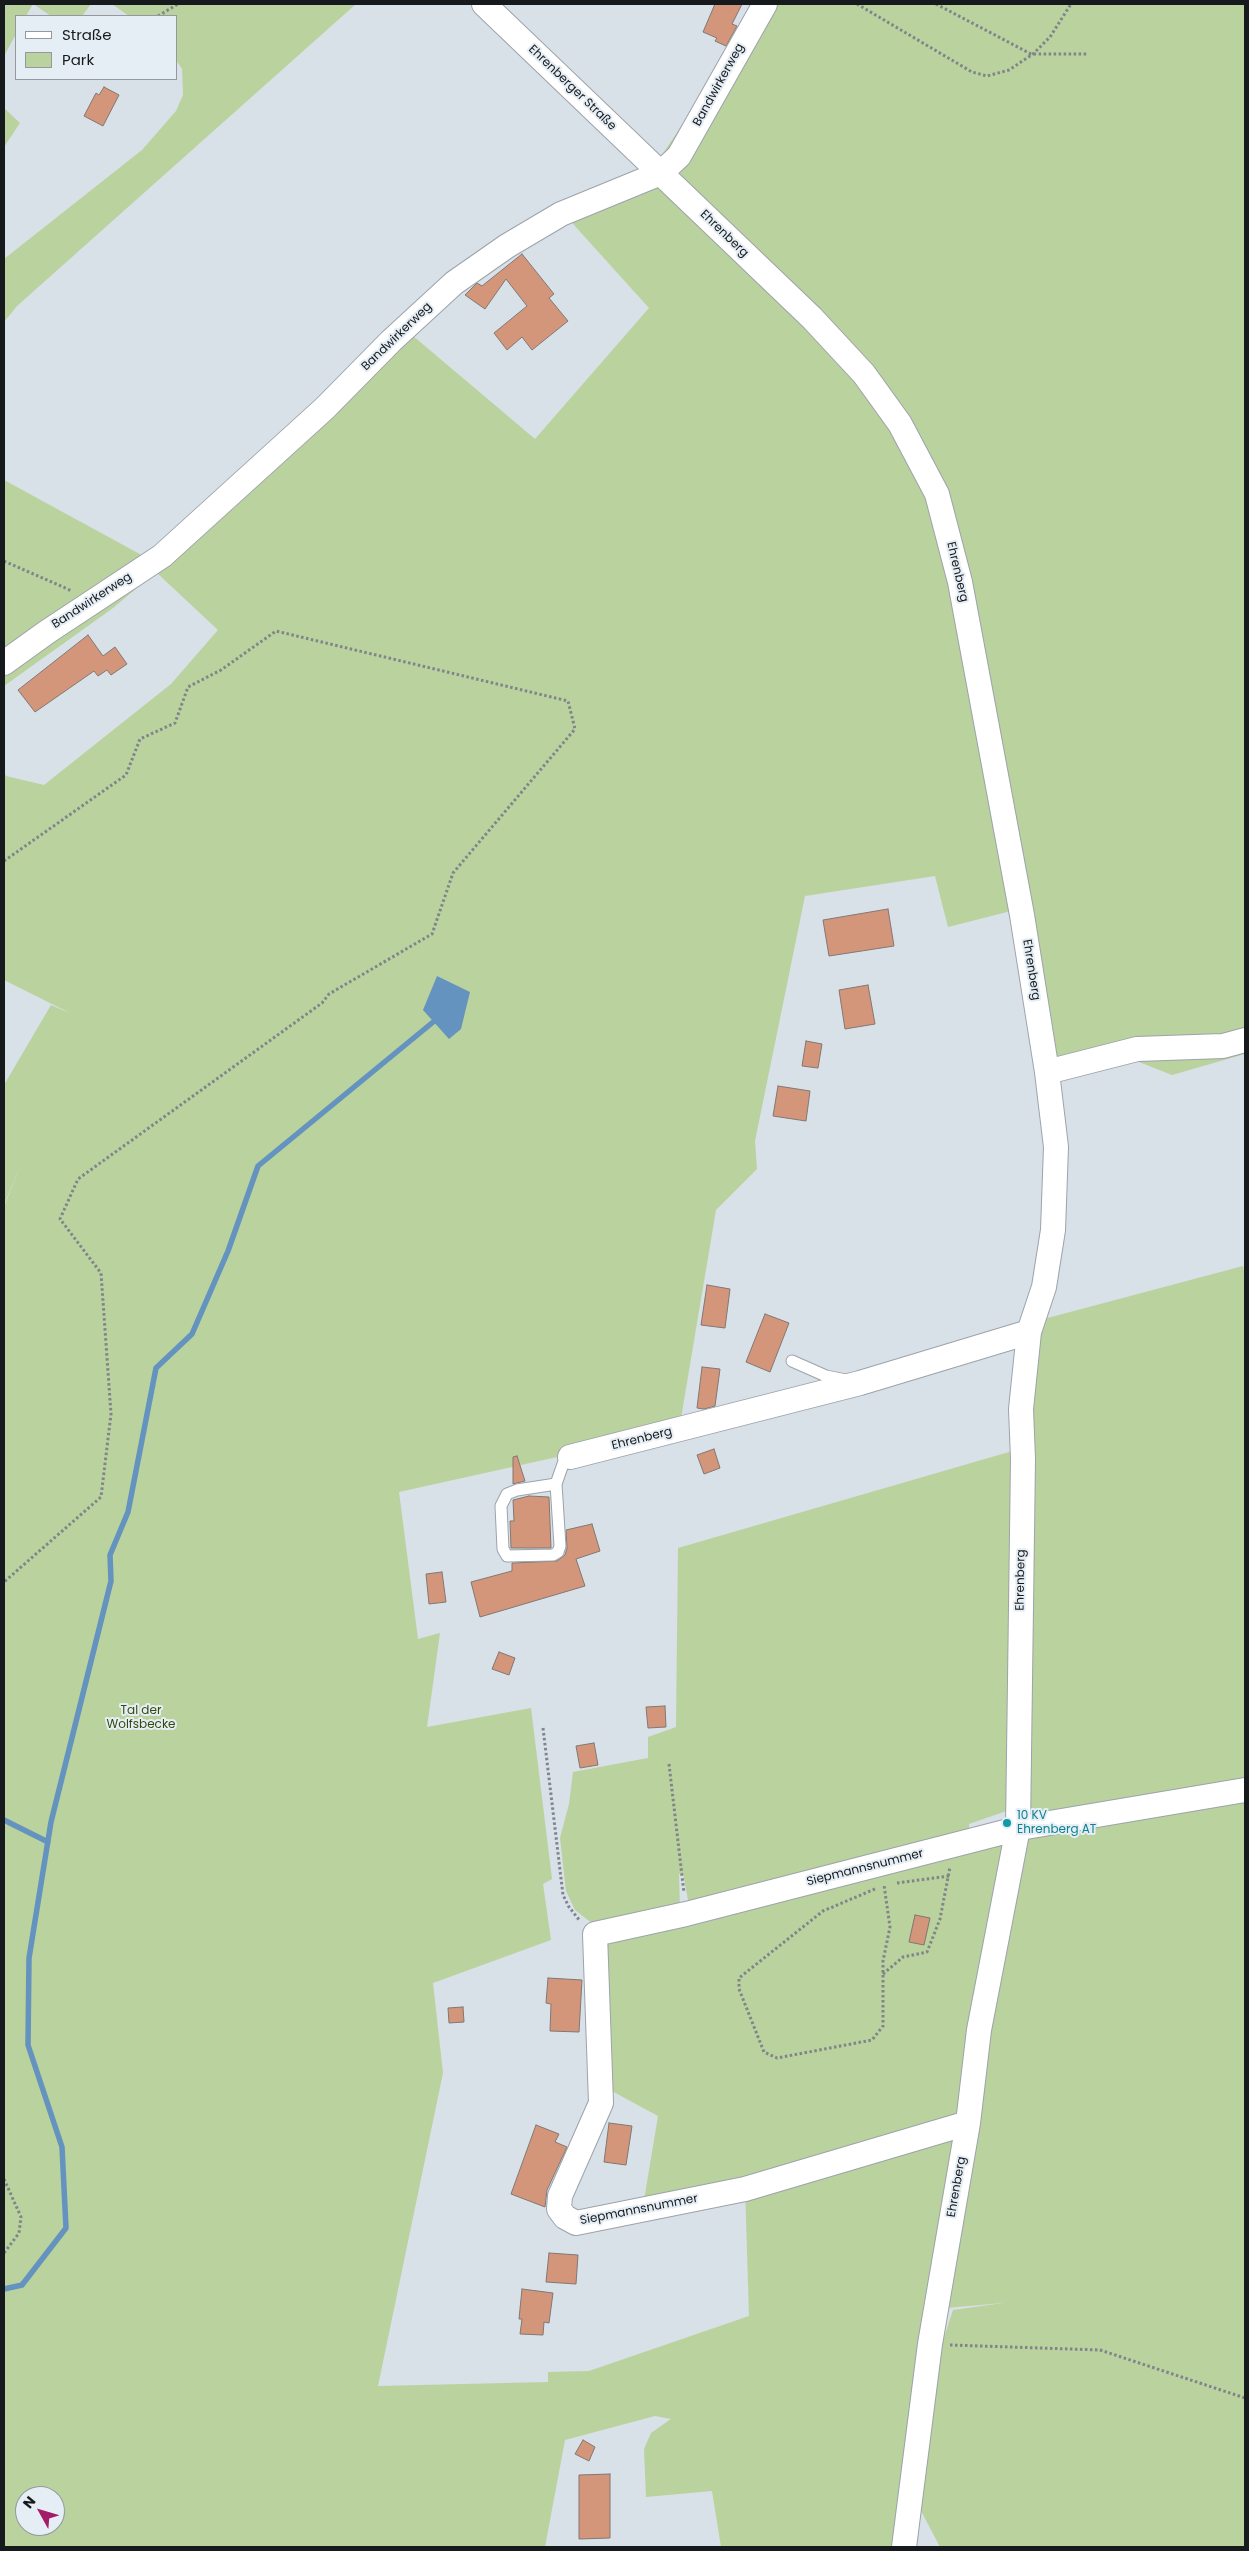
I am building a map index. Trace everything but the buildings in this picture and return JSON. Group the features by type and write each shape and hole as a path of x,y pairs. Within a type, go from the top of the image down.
{"street":[{"name":"Ehrenberger Straße","path":"484,4 661,173"},
{"name":"Bandwirkerweg","path":"4,663 94,600 162,556 325,408 391,341 454,283 507,246 561,214 661,173 680,156 765,4"},
{"name":"Ehrenberg","path":"661,173 812,318 864,374 900,424 937,494 962,591 1022,915 1047,1072 1056,1147 1053,1230 1044,1287 1029,1332 1021,1409 1023,1459 1018,1828 979,2030 968,2123 930,2344 904,2547"},
{"path":"1047,1072 1137,1049 1223,1046 1245,1040"},
{"name":"Ehrenberg","path":"570,1458 860,1383 1029,1332"},
{"path":"1018,1828 1245,1790"},
{"name":"Siepmannsnummer","path":"968,2123 745,2189 576,2223 565,2217 559,2209 560,2196 601,2103 595,1934 686,1914 1018,1828"}],"lane":[{"name":"Ehrenberg","path":"792,1361 826,1376 860,1383"},
{"name":"Ehrenberg","path":"556,1484 517,1490 507,1494 501,1506 503,1549 507,1556 553,1555 558,1552 560,1546 556,1484 563,1464 570,1458"}],"path":[{"path":"160,15 178,4"},
{"path":"857,4 972,72 987,76 1009,70 1033,54 1050,37 1071,4"},
{"path":"936,4 1033,54 1088,54"},
{"path":"4,561 94,600"},
{"path":"4,862 126,774 140,739 175,723 188,687 221,670 276,631 568,701 575,729 453,873 432,934 329,994 322,1003 78,1179 60,1220 101,1273 111,1414 101,1498 4,1582"},
{"path":"542,1728 563,1895 568,1907 595,1934"},
{"path":"669,1764 686,1914"},
{"path":"883,1974 903,1957 927,1952 940,1919 955,1844"},
{"path":"884,1885 890,1927 883,1961 883,2026 872,2040 776,2058 764,2052 739,1989 739,1978 823,1911 884,1885 949,1876"},
{"path":"4,2179 22,2217 19,2233 4,2253"},
{"path":"930,2344 1100,2350 1245,2398"}],"green space":[{"path":"4,4 33,4 27,15 15,15 15,36 4,56"},
{"path":"33,4 91,4 83,15 50,15"},
{"path":"112,4 356,4 17,306 4,322 4,259 142,150 176,111 183,95 182,69 178,63 178,15 128,15"},
{"name":"Tal der Wolfsbecke","path":"764,4 1245,4 1245,1054 1172,1075 1134,1060 1051,1078 1011,911 948,927 935,876 805,896 755,1141 757,1169 716,1210 679,1430 399,1492 418,1639 440,1633 427,1727 531,1708 552,1879 543,1884 551,1940 433,1983 443,2073 378,2386 548,2382 548,2372 589,2371 749,2316 745,2186 971,2115 1019,1826 1023,1463 1040,1320 1243,1266 1245,1276 1245,2547 940,2547 919,2507 897,2547 721,2547 712,2491 646,2497 644,2449 651,2433 671,2419 655,2416 565,2440 545,2547 4,2547 4,1207 20,1166 4,1205 4,1085 51,1005 72,1014 4,980 4,773 6,776 44,785 171,684 218,630 156,572 113,608 4,686 4,480 158,564 406,330 535,439 649,308 565,215 653,168","holes":["1003,2303 953,2310 938,2356 935,2309"]},
{"path":"4,108 20,123 4,147"},
{"path":"1016,1450 1015,1808 969,1824 969,1837 1008,1840 964,2104 954,2115 745,2183 644,2200 658,2116 610,2090 600,1938 691,1916 683,1873 679,1874 680,1909 593,1924 575,1910 566,1891 560,1838 569,1804 573,1772 648,1758 648,1737 676,1727 678,1548"}],"water":[{"path":"437,976 470,992 461,1029 449,1039 423,1010"}],"waterway":[{"path":"4,2289 22,2285 66,2228 62,2147 28,2045 29,1958 51,1822 111,1581 110,1555 128,1512 156,1368 192,1334 228,1251 258,1166 438,1018"},
{"path":"4,1820 48,1842"}],"place":[{"name":"10 KV Ehrenberg AT","path":"1007,1823"}]}
